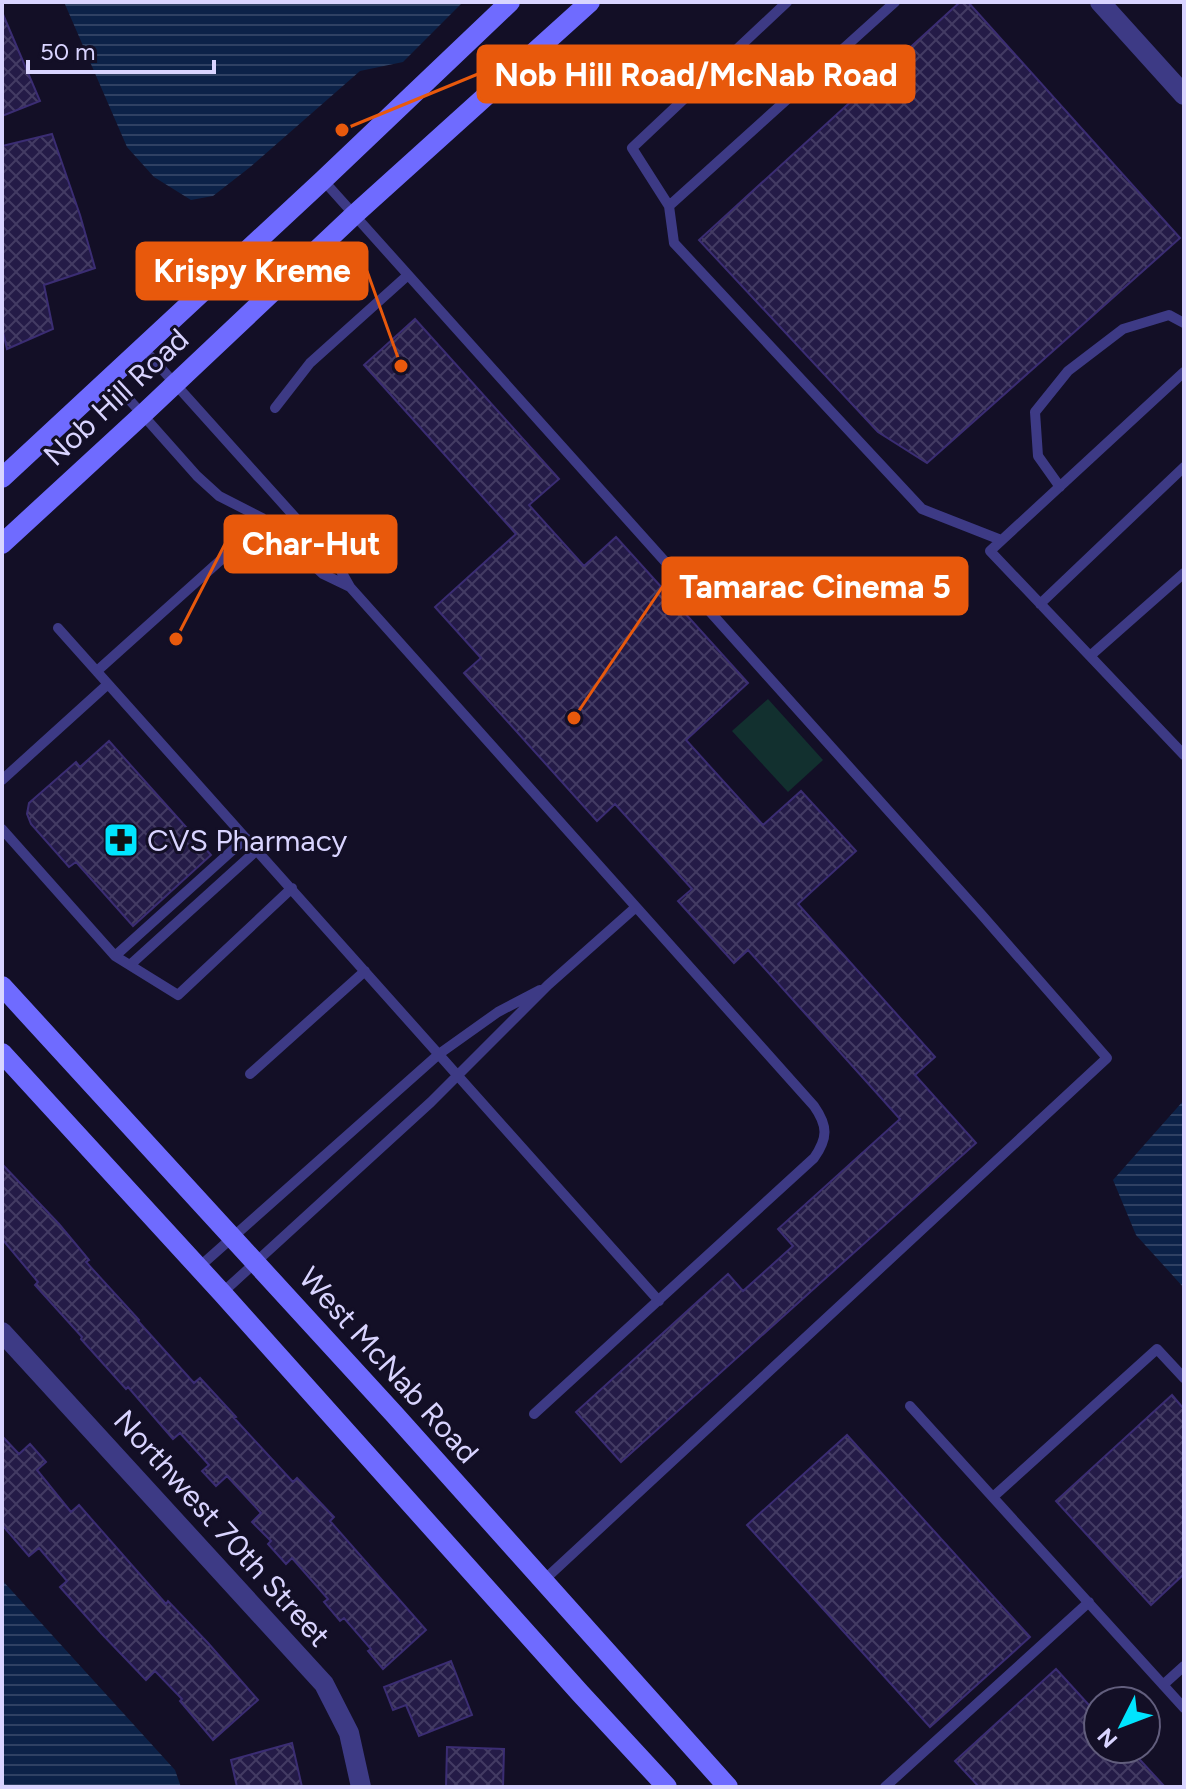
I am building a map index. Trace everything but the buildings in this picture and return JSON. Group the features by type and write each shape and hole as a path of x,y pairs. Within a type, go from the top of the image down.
{"main road":[{"name":"Nob Hill Road","path":"2,478 510,2"},
{"name":"Nob Hill Road","path":"2,544 354,215 590,2"},
{"name":"West McNab Road","path":"2,986 256,1262 728,1787"},
{"path":"2,1053 667,1787"}],"street":[{"path":"1100,2 1182,87"},
{"name":"Northwest 70th Street","path":"2,1332 324,1684 349,1733 361,1787"}],"lane":[{"path":"787,2 632,148 669,206 674,243 922,509 1001,540"},
{"path":"669,206 895,2"},
{"path":"323,180 1107,1058 543,1581"},
{"path":"275,408 310,363 408,275"},
{"path":"1060,487 1038,456 1035,412 1068,371 1123,329 1169,315 1184,323"},
{"path":"142,347 337,564 350,587 814,1106 822,1119 825,1134 823,1146 814,1158 534,1414"},
{"path":"1184,372 990,551 1184,755"},
{"path":"110,378 197,476 219,496 262,518 323,574 350,587"},
{"path":"1040,604 1184,467"},
{"path":"97,671 243,540"},
{"path":"1090,656 1184,573"},
{"path":"58,628 659,1301"},
{"path":"2,780 108,684"},
{"path":"2,829 115,956 178,995 292,888"},
{"path":"115,956 246,838"},
{"path":"130,965 257,850"},
{"path":"222,1293 459,1076 548,985 636,907"},
{"path":"250,1074 365,971"},
{"path":"198,1268 439,1054 498,1012 548,985"},
{"path":"993,1497 1157,1349 1184,1378"},
{"path":"910,1406 1184,1708"},
{"path":"885,1787 1089,1602"},
{"path":"1163,1685 1184,1666"}],"green space":[{"path":"768,699 823,760 788,792 732,731"}],"water":[{"path":"64,2 463,2 403,62 360,71 213,196 191,200 154,177 127,147"},
{"path":"1184,1100 1184,1288 1136,1235 1113,1180"},
{"path":"2,1580 175,1770 181,1787 2,1787"}],"place":[{"name":"Nob Hill Road/McNab Road","path":"342,130"},
{"name":"Krispy Kreme","path":"401,366"},
{"name":"Char-Hut","path":"176,639"},
{"name":"Tamarac Cinema 5","path":"574,718"},
{"name":"CVS Pharmacy","path":"121,840"}]}
